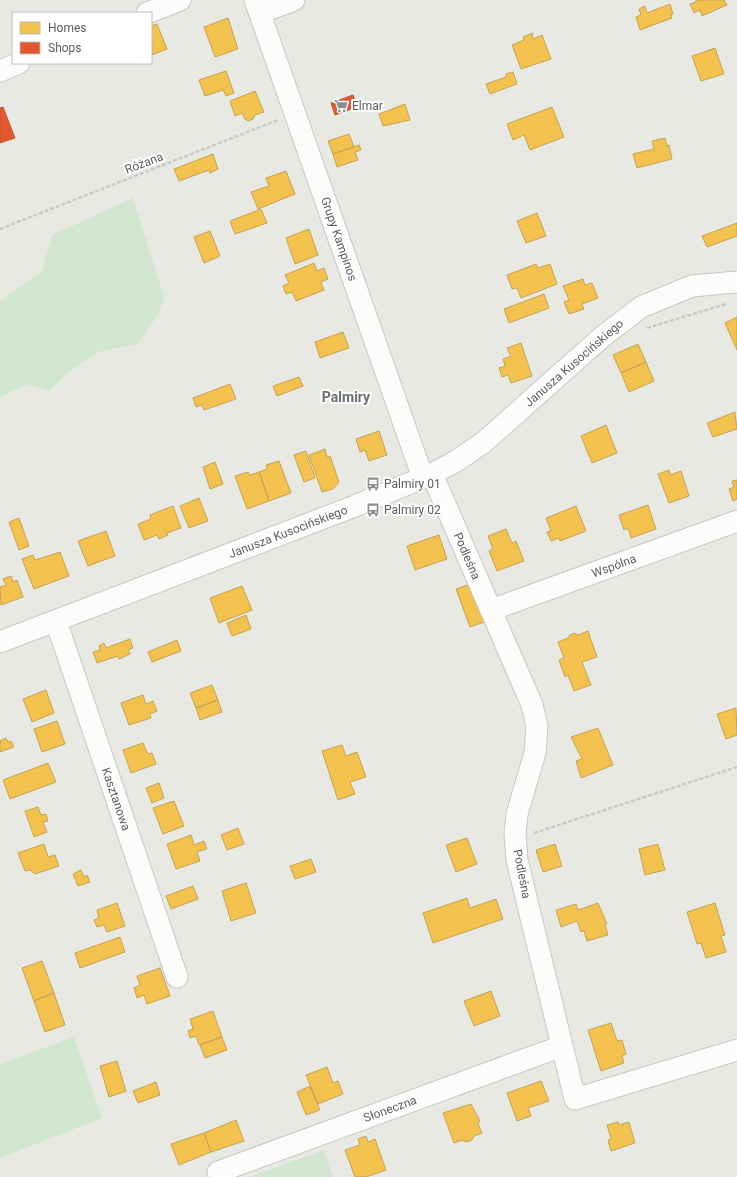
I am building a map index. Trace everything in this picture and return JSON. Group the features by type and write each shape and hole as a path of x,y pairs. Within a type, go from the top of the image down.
{"street":[{"path":"150,12 180,0"},
{"path":"257,6 294,0"},
{"name":"Grupy Kampinos","path":"257,6 427,476"},
{"path":"0,70 16,64"},
{"name":"Janusza Kusocińskiego","path":"0,642 427,476 458,460 484,442 602,337 641,307 692,286 737,282"},
{"name":"Podleśna","path":"427,476 491,610 532,705 537,726 535,754 517,814 515,834 517,860 575,1099 737,1050"},
{"name":"Wspólna","path":"491,610 737,521"},
{"name":"Kasztanowa","path":"56,621 177,977"},
{"name":"Słoneczna","path":"218,1172 562,1046"}],"path":[{"name":"Różana","path":"0,229 295,114"},
{"path":"515,834 538,832 737,767"}],"green space":[{"path":"133,198 164,297 159,313 138,344 98,352 69,372 49,391 27,384 0,397 0,301 42,271 52,235"},
{"path":"74,1037 102,1118 0,1158 0,1064"},
{"path":"324,1150 333,1177 249,1177"}],"building: Homes":[{"path":"696,0 724,0 727,5 702,16 700,10 694,13 690,4 696,2"},
{"path":"670,4 673,14 671,15 672,18 640,30 636,17 641,15 639,9 645,6 647,13"},
{"path":"228,18 238,49 215,57 204,27"},
{"path":"157,24 167,49 152,55 152,26"},
{"path":"533,33 533,39 542,35 551,59 521,69 512,45 524,40 523,37"},
{"path":"715,48 724,74 701,81 692,56"},
{"path":"226,71 234,93 226,96 223,90 205,96 199,80"},
{"path":"513,72 517,84 490,94 486,84 506,77 506,74"},
{"path":"255,91 264,112 255,115 253,119 248,121 242,113 235,116 230,101"},
{"path":"405,104 410,120 383,126 379,114"},
{"path":"552,107 564,137 530,150 524,135 513,140 507,124"},
{"path":"349,134 354,147 333,154 328,141"},
{"path":"665,138 667,146 669,145 672,159 637,168 633,154 654,149 652,141"},
{"path":"359,145 361,150 355,152 358,160 337,167 333,154"},
{"path":"213,154 218,169 210,173 209,170 179,181 174,169"},
{"path":"286,171 295,194 258,209 251,192 269,186 266,178"},
{"path":"261,209 267,223 235,234 230,221"},
{"path":"537,213 546,236 526,243 517,221"},
{"path":"737,223 737,236 707,247 702,236"},
{"path":"309,229 318,255 295,264 286,238"},
{"path":"210,231 220,256 204,263 194,237"},
{"path":"314,263 317,271 324,268 328,279 321,282 324,290 296,301 292,292 286,294 283,286 289,283 285,275"},
{"path":"536,264 538,268 550,264 557,284 521,298 517,288 512,289 507,275"},
{"path":"583,279 585,285 592,283 598,298 582,304 584,309 569,314 564,302 569,300 563,286"},
{"path":"544,294 549,308 509,323 504,309"},
{"path":"737,317 737,350 725,323"},
{"path":"343,332 349,348 320,358 315,342"},
{"path":"521,343 532,376 511,383 508,375 502,377 499,368 505,366 503,359 511,356 507,348"},
{"path":"638,344 646,362 621,373 613,355"},
{"path":"646,362 654,381 629,392 621,373"},
{"path":"299,377 303,386 277,396 273,386"},
{"path":"230,384 236,399 204,410 202,405 196,407 193,398"},
{"path":"735,412 737,429 713,437 707,423"},
{"path":"606,425 617,453 592,463 581,436"},
{"path":"379,431 387,455 369,461 365,450 360,452 356,439"},
{"path":"325,449 327,457 330,456 339,482 333,489 322,492 309,455"},
{"path":"306,451 315,478 304,482 294,455"},
{"path":"279,461 291,493 269,501 259,472 267,469 266,465"},
{"path":"215,462 223,484 210,489 203,467"},
{"path":"669,470 670,475 681,471 689,496 669,503 658,474"},
{"path":"248,472 250,475 259,472 269,501 247,509 235,476"},
{"path":"737,480 737,499 733,501 729,489 734,487 732,481"},
{"path":"199,498 208,521 189,528 180,506"},
{"path":"648,505 656,529 631,538 628,528 624,530 619,515"},
{"path":"173,506 181,528 167,533 168,535 159,539 157,535 144,540 138,524 151,519 150,515"},
{"path":"576,506 586,531 560,541 559,538 551,541 547,532 551,531 546,518"},
{"path":"19,518 29,546 19,550 9,522"},
{"path":"506,529 512,543 516,541 524,561 497,571 489,551 493,549 488,536"},
{"path":"106,531 115,556 88,566 78,541"},
{"path":"439,535 447,559 415,570 407,546"},
{"path":"60,552 69,576 34,589 22,559 33,555 35,560"},
{"path":"11,576 13,582 17,580 23,597 1,605 0,587 6,585 3,579"},
{"path":"470,584 484,622 470,627 456,589"},
{"path":"242,586 252,610 219,623 210,598"},
{"path":"246,615 251,629 232,636 227,623"},
{"path":"588,631 597,657 582,662 591,685 574,691 568,675 565,677 559,660 564,658 558,642 568,638 574,633 578,635"},
{"path":"130,639 133,648 128,650 130,654 119,659 118,656 97,663 93,652 100,650 99,646 104,643 106,648"},
{"path":"177,640 181,651 152,662 148,652"},
{"path":"212,685 218,700 196,708 190,693"},
{"path":"46,690 54,713 32,722 23,699"},
{"path":"143,695 146,704 153,701 157,711 150,714 151,718 129,725 121,703"},
{"path":"218,700 222,712 200,720 196,708"},
{"path":"736,708 737,735 726,739 717,714"},
{"path":"57,721 65,744 42,752 34,729"},
{"path":"598,728 613,765 581,778 576,761 582,759 571,737"},
{"path":"6,738 8,742 11,741 14,747 0,752 0,741"},
{"path":"143,743 148,754 152,753 156,764 131,773 123,750"},
{"path":"342,745 346,756 357,752 366,777 350,782 355,794 338,800 322,751"},
{"path":"48,763 56,782 10,799 3,780"},
{"path":"159,783 164,798 152,803 146,788"},
{"path":"174,801 184,826 163,834 153,808"},
{"path":"38,807 41,815 46,814 48,821 43,822 47,832 34,837 25,811"},
{"path":"238,828 244,844 227,850 221,835"},
{"path":"191,835 194,845 204,841 207,849 197,852 200,861 176,869 167,844"},
{"path":"467,838 477,864 456,872 446,845"},
{"path":"44,844 48,857 55,855 59,866 35,874 30,870 25,871 18,853"},
{"path":"555,844 562,866 543,872 536,850"},
{"path":"658,844 665,870 645,875 639,849"},
{"path":"311,859 316,872 295,879 290,866"},
{"path":"81,870 84,877 87,875 90,882 78,886 73,874"},
{"path":"246,883 256,913 231,921 222,891"},
{"path":"193,886 198,899 171,909 166,896"},
{"path":"467,898 470,908 496,899 503,919 433,943 423,913"},
{"path":"117,903 125,926 107,932 104,925 97,927 94,920 99,918 97,910"},
{"path":"598,903 607,924 605,925 608,935 587,941 584,931 581,932 577,921 561,927 556,910 576,904 578,910"},
{"path":"715,903 725,935 721,936 726,952 706,958 701,943 697,944 687,912"},
{"path":"120,937 125,952 80,968 75,953"},
{"path":"42,961 54,993 34,1001 22,968"},
{"path":"160,968 170,996 147,1004 144,995 137,998 134,988 140,985 137,976"},
{"path":"491,991 500,1016 474,1026 464,1001"},
{"path":"54,993 65,1025 45,1032 34,1001"},
{"path":"213,1011 222,1037 199,1045 196,1036 190,1038 188,1031 193,1029 190,1019"},
{"path":"611,1023 617,1041 622,1040 626,1054 622,1056 624,1063 601,1071 588,1030"},
{"path":"222,1037 227,1050 205,1058 200,1045"},
{"path":"117,1061 126,1091 109,1097 100,1066"},
{"path":"327,1067 333,1083 338,1081 343,1094 318,1104 306,1075"},
{"path":"541,1081 549,1101 528,1108 531,1116 517,1121 507,1093"},
{"path":"156,1082 160,1095 138,1103 133,1091"},
{"path":"310,1086 320,1110 306,1115 297,1092"},
{"path":"471,1104 480,1121 478,1124 482,1133 474,1136 472,1140 466,1142 462,1140 454,1143 443,1113"},
{"path":"236,1120 244,1141 211,1152 204,1133"},
{"path":"618,1122 619,1125 629,1122 635,1143 611,1151 608,1140 611,1139 607,1125"},
{"path":"204,1133 211,1152 179,1165 171,1144"},
{"path":"366,1136 368,1142 375,1139 386,1170 366,1177 355,1177 345,1150 360,1145 358,1139"}],"building: Shops":[{"path":"353,95 357,107 335,115 331,103"},
{"path":"3,107 15,138 0,143 0,108"}],"place":[{"name":"Elmar","path":"341,106"},
{"name":"Palmiry 01","path":"373,484"},
{"name":"Palmiry 02","path":"373,510"}],"district":[{"name":"Palmiry","path":"346,397"}]}
